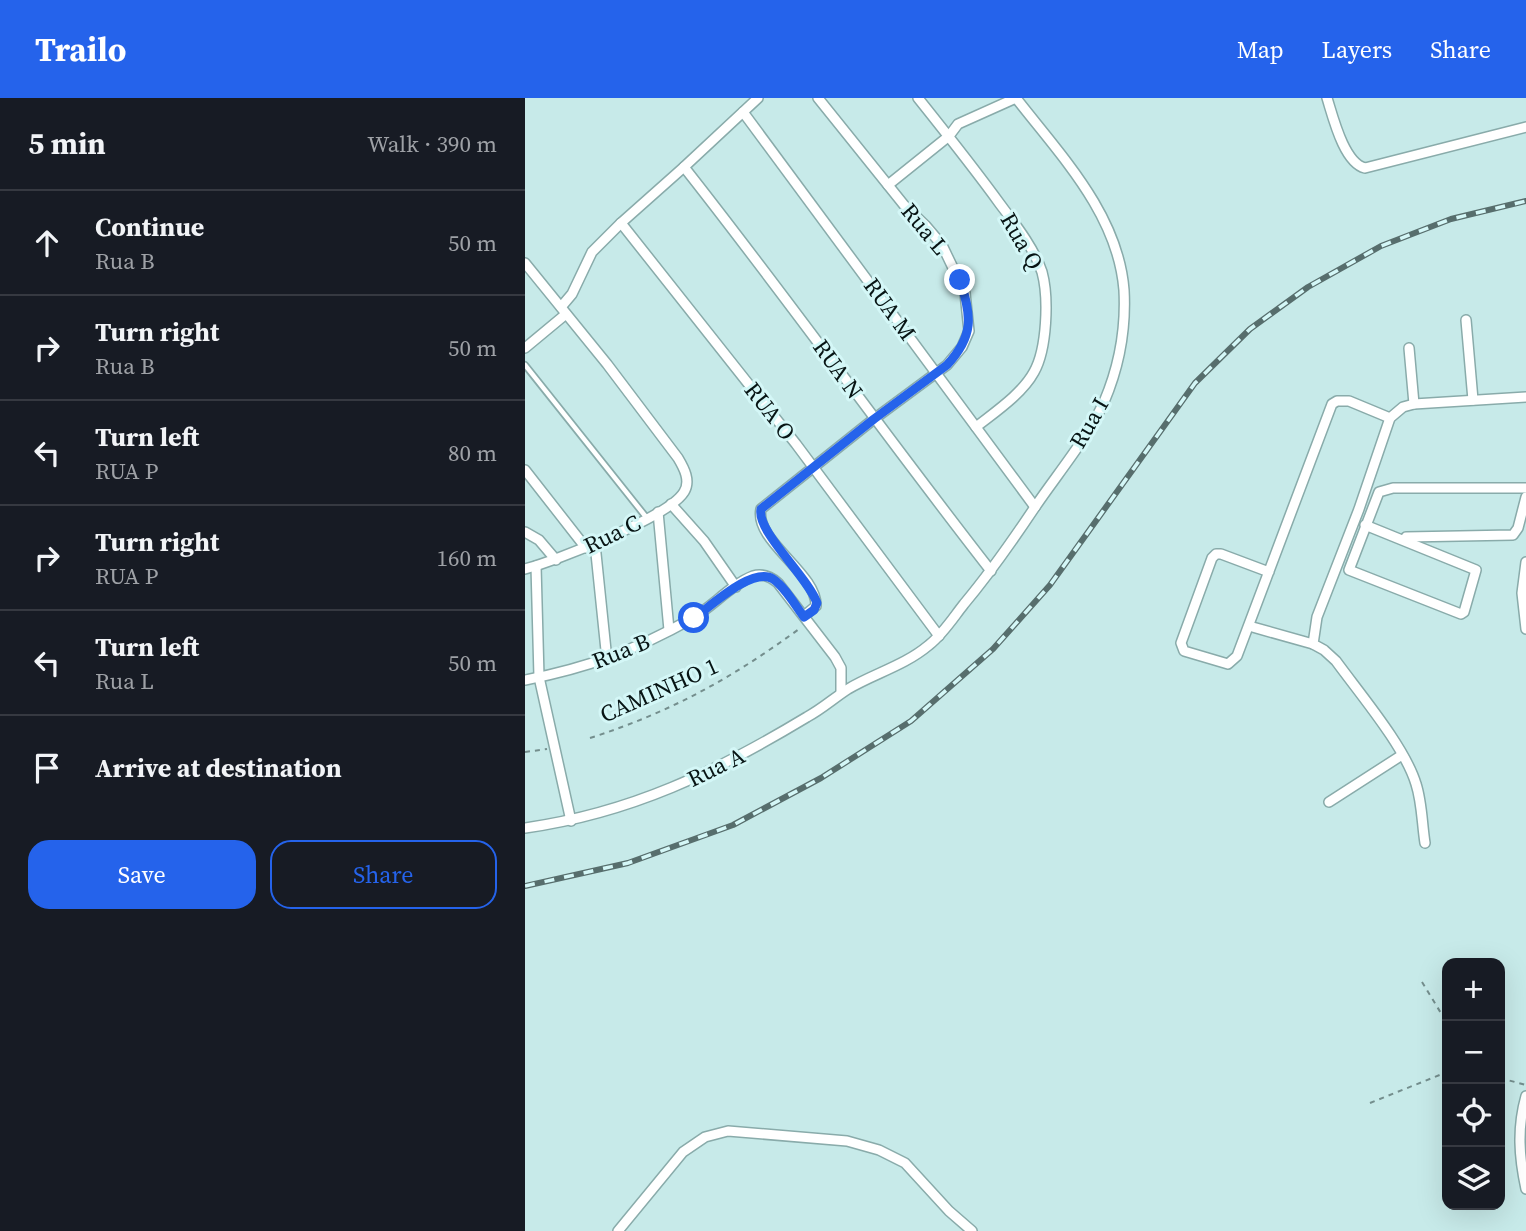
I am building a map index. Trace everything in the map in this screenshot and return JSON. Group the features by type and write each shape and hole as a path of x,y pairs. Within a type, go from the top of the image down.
{"street":[{"path":"525,348 564,311 592,252 758,98"},
{"name":"Rua L","path":"806,619 816,606 816,600 797,569 768,532 760,514 764,506 956,356 966,340 969,320 965,293 942,246 904,205 818,98"},
{"name":"Rua Q","path":"918,98 1003,207 1030,247 1042,272 1046,294 1043,343 1034,373 1005,404 976,427"},
{"path":"888,185 949,136 953,128 1016,98"},
{"name":"Rua I","path":"845,690 912,659 939,636 991,571 1103,403 1122,339 1125,320 1120,262 1102,214 1016,98"},
{"path":"1327,98 1340,138 1354,161 1365,168 1526,127"},
{"name":"RUA M","path":"743,112 1035,507"},
{"name":"RUA N","path":"684,167 770,275 874,419 991,571"},
{"name":"RUA O","path":"621,223 814,467 939,636"},
{"path":"525,263 564,311"},
{"name":"Rua C","path":"525,569 590,546 658,512 686,490 687,474 678,458 564,311"},
{"path":"1467,320 1473,400"},
{"path":"1409,348 1414,404"},
{"path":"1313,644 1317,617 1359,509 1390,418 1403,407 1414,404 1526,397"},
{"path":"1269,572 1216,554 1212,558 1181,643 1182,648 1228,664 1237,656 1269,572 1332,404 1336,401 1349,401 1390,418"},
{"path":"525,470 590,546 607,660"},
{"path":"1365,525 1476,570 1462,613 1459,614 1350,571 1365,525 1379,492 1384,489 1526,488"},
{"path":"1400,537 1513,535 1516,533 1526,496"},
{"path":"671,504 703,541 736,587"},
{"path":"658,512 669,630"},
{"path":"525,532 540,540 556,560"},
{"path":"1526,562 1522,593 1526,629"},
{"path":"536,566 538,677 571,821"},
{"name":"Rua B","path":"525,680 607,660 694,618 753,576 762,575 771,577 806,619 841,668 845,690"},
{"path":"1248,626 1313,644 1336,661 1402,755 1416,785 1425,843"},
{"name":"Rua A","path":"525,828 571,821 641,800 691,781 733,761 811,715 845,690"},
{"path":"1329,802 1402,755"},
{"path":"1526,1096 1519,1137 1526,1189"},
{"path":"618,1231 683,1152 705,1137 728,1132 847,1141 879,1150 905,1163 949,1212 972,1231"}],"lane":[{"path":"525,365 647,518"}],"path":[{"name":"CAMINHO 1","path":"590,738 641,720 709,689 752,663 806,619"},
{"path":"525,752 555,748"},
{"path":"1422,982 1446,1021"},
{"path":"1370,1103 1442,1074"},
{"path":"1505,1080 1526,1086"}],"railway":[{"path":"525,886 628,863 733,825 821,778 911,721 993,649 1050,585 1195,383 1250,329 1308,287 1381,246 1451,219 1526,201"}],"route":[{"path":"694,618 753,576 762,575 771,577 778,583 804,617 814,610 817,603 814,596 763,524 761,509 956,356 969,331 965,293 960,280"}]}
